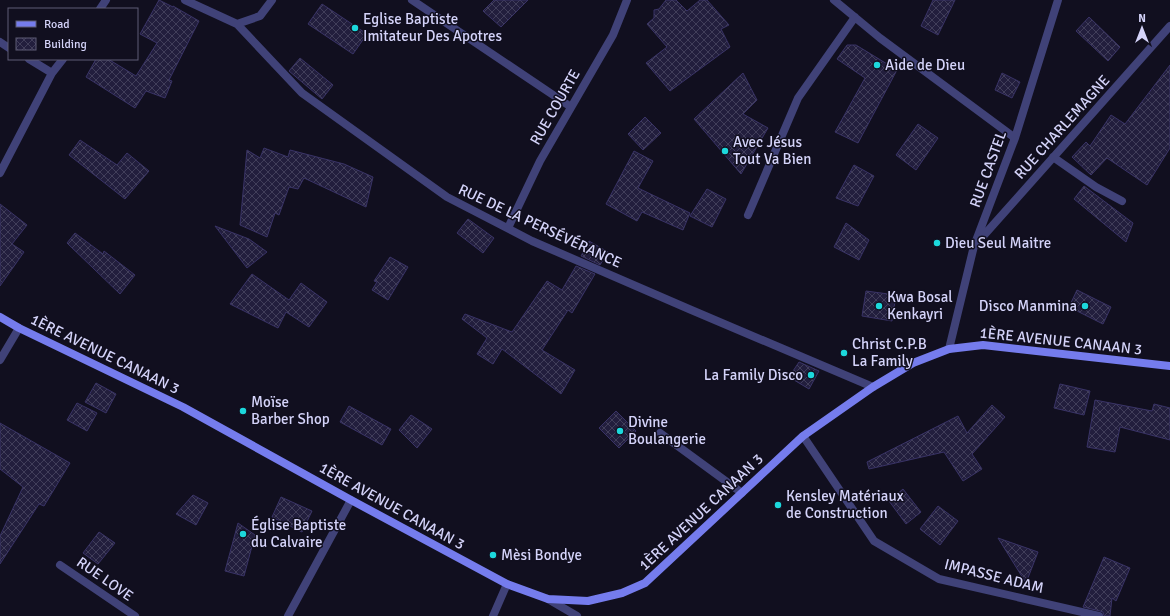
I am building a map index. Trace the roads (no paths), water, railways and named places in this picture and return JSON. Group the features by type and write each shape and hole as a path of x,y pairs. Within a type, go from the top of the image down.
{"main road":[{"name":"1ÈRE AVENUE CANAAN 3","path":"0,317 19,328 183,407 507,584 548,600 588,601 622,594 645,583 803,436 873,387 913,363 949,349 983,345 1170,366"}],"street":[{"path":"185,0 237,24 260,16 272,0"},
{"path":"412,0 571,107"},
{"name":"RUE COURTE","path":"508,228 540,160 613,35 627,0"},
{"path":"834,0 880,38 1015,138"},
{"name":"RUE CASTEL","path":"949,349 974,246 1015,138 1058,0"},
{"path":"748,215 798,98 854,17"},
{"name":"RUE DE LA PERSÉVÉRANCE","path":"237,24 302,93 447,197 532,241 873,387"},
{"name":"RUE CHARLEMAGNE","path":"974,246 1170,26"},
{"path":"31,60 52,73"},
{"path":"0,173 52,73 62,60"},
{"path":"1053,157 1096,187 1122,201"},
{"path":"0,360 19,328"},
{"path":"660,433 742,493"},
{"name":"IMPASSE ADAM","path":"803,436 874,541 939,579 1099,616"},
{"path":"288,616 351,500"},
{"name":"RUE LOVE","path":"60,565 135,616"},
{"path":"493,616 507,584"},
{"path":"548,600 577,616"}],"place":[{"name":"Eglise Baptiste Imitateur Des Apotres","path":"355,28"},
{"name":"Aide de Dieu","path":"877,65"},
{"name":"Avec Jésus Tout Va Bien","path":"725,151"},
{"name":"Dieu Seul Maitre","path":"937,243"},
{"name":"Kwa Bosal Kenkayri","path":"879,306"},
{"name":"Disco Manmina","path":"1085,306"},
{"name":"Christ C.P.B La Family","path":"844,353"},
{"name":"La Family Disco","path":"811,375"},
{"name":"Moïse Barber Shop","path":"243,411"},
{"name":"Divine Boulangerie","path":"620,431"},
{"name":"Kensley Matériaux de Construction","path":"778,505"},
{"name":"Église Baptiste du Calvaire","path":"243,534"},
{"name":"Mèsi Bondye","path":"493,555"}]}
